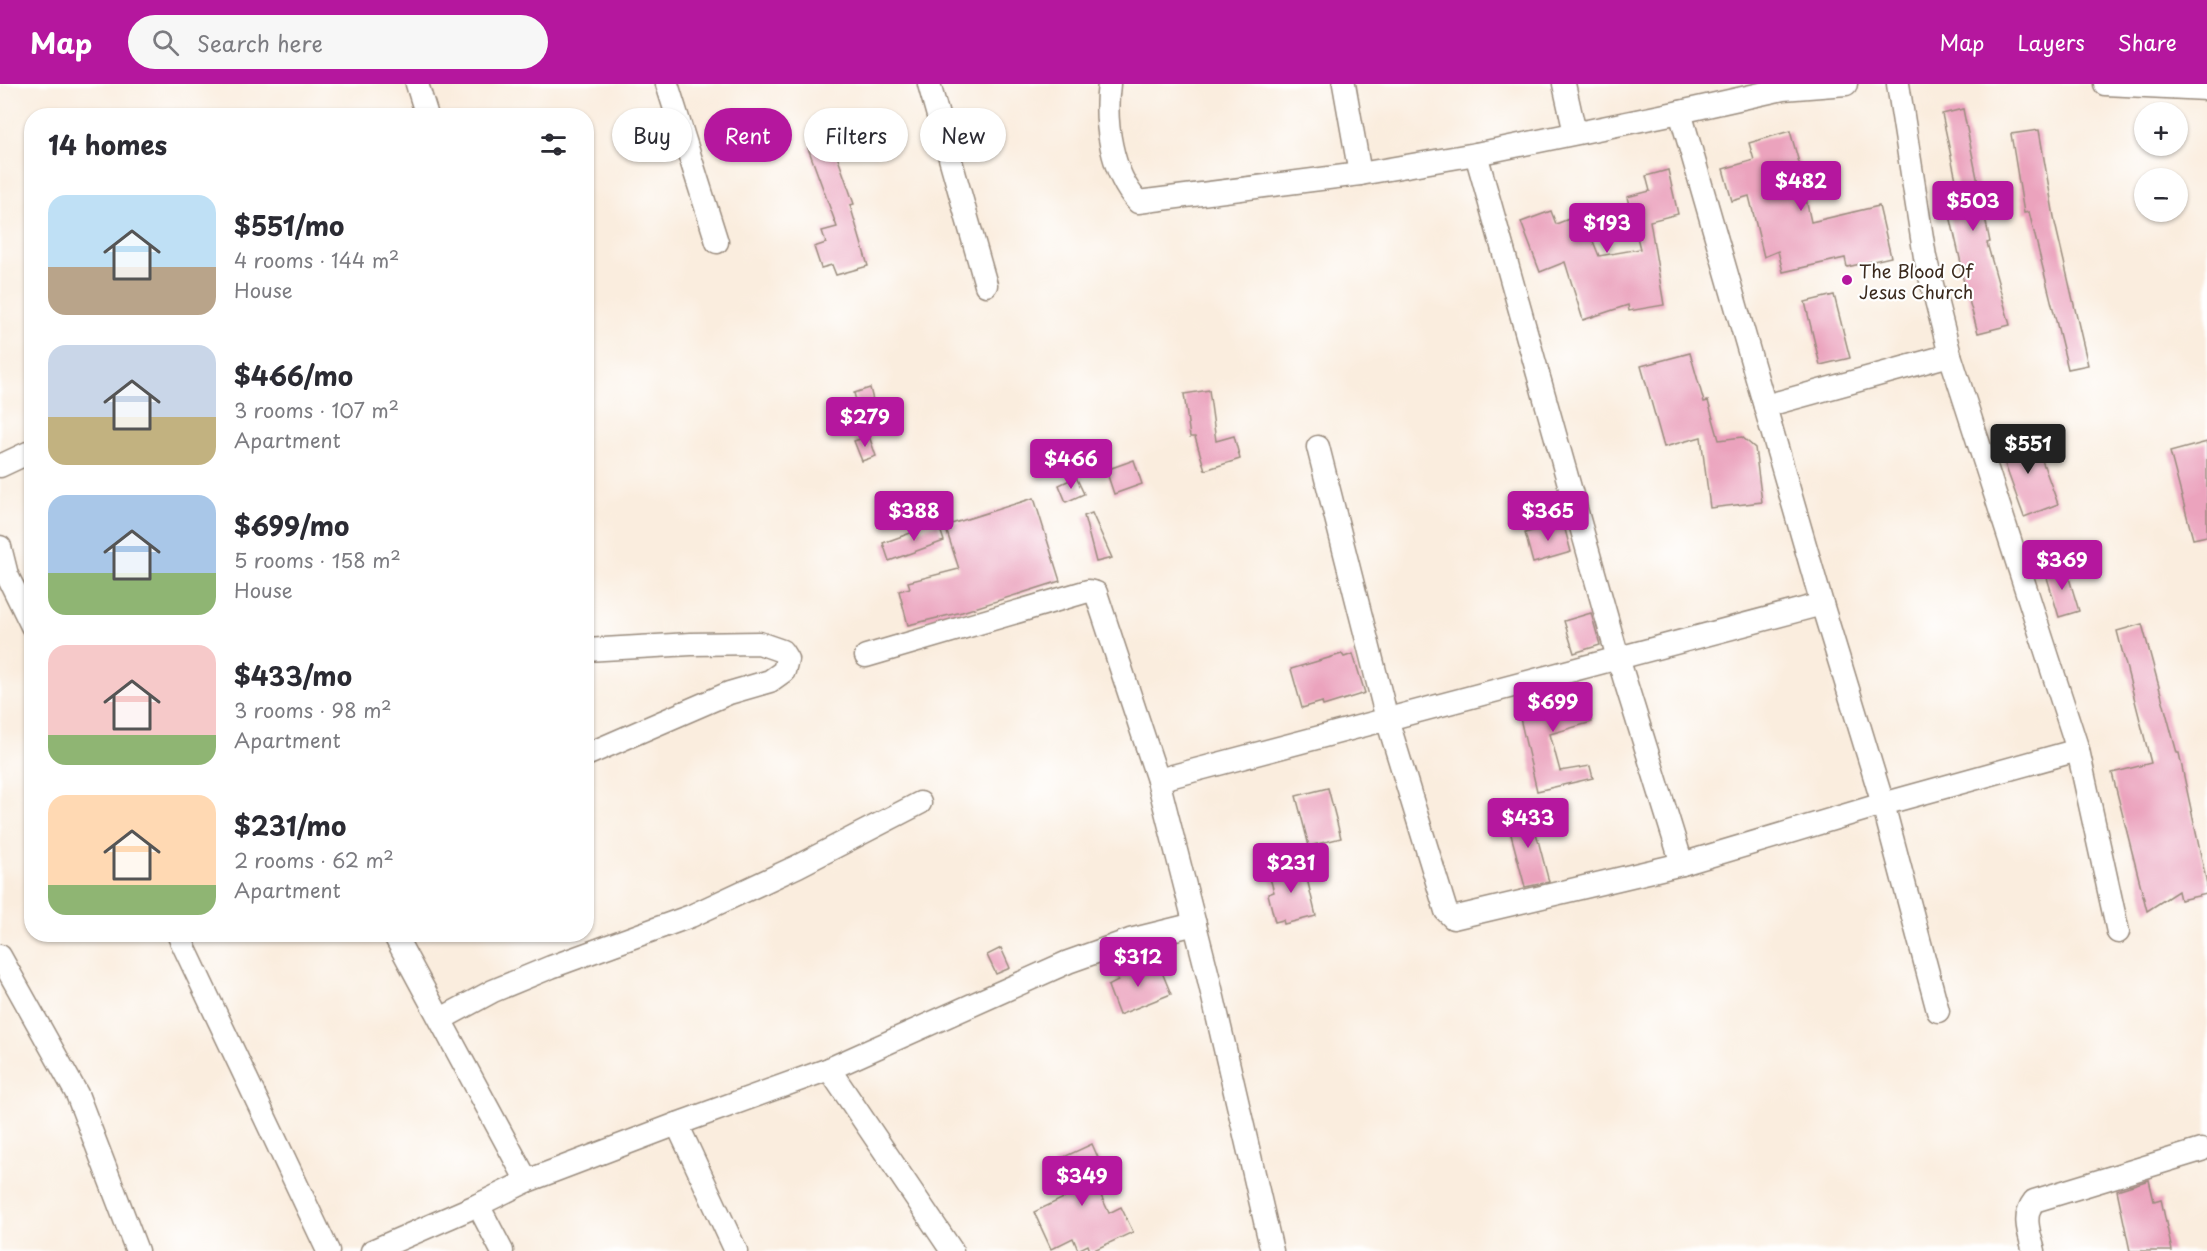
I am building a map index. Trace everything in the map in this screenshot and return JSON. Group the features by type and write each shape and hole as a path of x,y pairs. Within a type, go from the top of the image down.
{"street":[{"path":"417,84 424,108"},
{"path":"667,84 717,242"},
{"path":"929,84 986,285"},
{"path":"1109,84 1106,106 1114,151 1123,181 1138,202 1360,174 1476,154 1680,112 1783,86 1846,84"},
{"path":"1344,84 1360,174"},
{"path":"1564,84 1575,133"},
{"path":"1898,84 1925,257 1950,355 2078,750 2118,932"},
{"path":"2105,84 2207,89"},
{"path":"1680,112 1822,604 1883,804 1938,1011"},
{"path":"1476,154 1618,658 1682,864"},
{"path":"1765,406 1950,355"},
{"path":"1318,447 1387,719 1446,911 1453,918 1682,864 1883,804 2078,750"},
{"path":"0,466 24,455"},
{"path":"0,547 7,574 24,609"},
{"path":"866,656 1088,591 1093,591 1098,597 1158,780 1195,924 1272,1251"},
{"path":"1158,780 1822,604"},
{"path":"594,650 759,643 782,651 787,659 784,671 770,681 729,693 594,752"},
{"path":"441,1019 493,991 551,967 691,916 798,866 920,803"},
{"path":"372,1251 527,1181 829,1069 1068,962 1130,940 1195,924"},
{"path":"182,942 328,1251"},
{"path":"398,942 527,1181"},
{"path":"0,956 77,1094 137,1251"},
{"path":"829,1069 952,1251"},
{"path":"677,1124 736,1251"},
{"path":"2034,1251 2027,1223 2028,1209 2034,1201 2201,1150"},
{"path":"478,1205 502,1251"}],"building":[{"path":"1963,109 1990,242 1987,243 2010,325 1978,333 1959,264 1961,263 1949,211 1962,208 1942,114"},
{"path":"2039,130 2055,223 2088,365 2068,369 2029,212 2024,213 2011,134"},
{"path":"1790,131 1804,180 1802,181 1811,222 1879,206 1891,257 1847,267 1845,258 1783,272 1778,251 1764,257 1749,196 1732,201 1723,169 1754,160 1749,143"},
{"path":"813,162 839,162 854,204 850,205 868,266 836,275 832,265 821,268 814,247 826,243 822,231 837,227"},
{"path":"1668,170 1678,214 1650,221 1664,305 1629,311 1628,305 1583,320 1565,262 1540,272 1521,222 1551,211 1556,224 1582,214 1599,256 1640,249 1627,197 1650,191 1646,176"},
{"path":"1834,295 1850,358 1820,365 1805,302"},
{"path":"1690,353 1704,402 1708,401 1719,440 1742,437 1755,448 1762,502 1710,508 1701,437 1664,447 1641,366"},
{"path":"870,388 875,408 859,412 854,393"},
{"path":"1209,390 1216,441 1234,436 1240,459 1205,470 1195,437 1190,437 1184,394"},
{"path":"2032,433 2058,504 2024,517 1998,445"},
{"path":"869,436 876,456 862,461 854,441"},
{"path":"2207,442 2207,536 2193,539 2170,452"},
{"path":"1134,460 1142,484 1114,494 1106,470"},
{"path":"1076,477 1084,494 1066,502 1059,485"},
{"path":"1034,498 1060,581 962,612 908,625 899,591 910,588 908,582 959,569 945,526"},
{"path":"1092,513 1112,558 1096,562 1084,516"},
{"path":"1563,522 1571,552 1533,563 1525,533"},
{"path":"938,523 944,541 889,561 883,543"},
{"path":"2065,565 2079,611 2059,617 2045,571"},
{"path":"1591,613 1600,645 1574,653 1564,621"},
{"path":"2142,624 2177,753 2179,753 2207,884 2207,894 2180,900 2178,891 2147,911 2112,773 2151,763 2117,631"},
{"path":"1342,654 1344,657 1353,654 1365,693 1323,706 1322,702 1302,708 1291,669"},
{"path":"1582,684 1592,722 1550,734 1560,771 1590,766 1593,778 1537,791 1516,701"},
{"path":"1328,788 1341,838 1309,846 1296,796"},
{"path":"1530,810 1549,882 1525,887 1506,816"},
{"path":"1303,862 1316,916 1284,924 1283,920 1275,922 1268,894 1274,892 1268,871"},
{"path":"1001,948 1010,968 996,974 987,955"},
{"path":"1159,965 1171,994 1119,1015 1108,986 1118,981 1115,974 1136,966 1139,973"},
{"path":"1092,1144 1104,1171 1092,1176 1109,1213 1121,1207 1133,1232 1092,1251 1088,1245 1078,1250 1073,1238 1051,1249 1034,1212 1068,1196 1053,1162"},
{"path":"2149,1180 2154,1201 2161,1199 2172,1251 2130,1251 2117,1190"}],"place":[{"name":"The Blood Of Jesus Church","path":"1847,280"}]}
